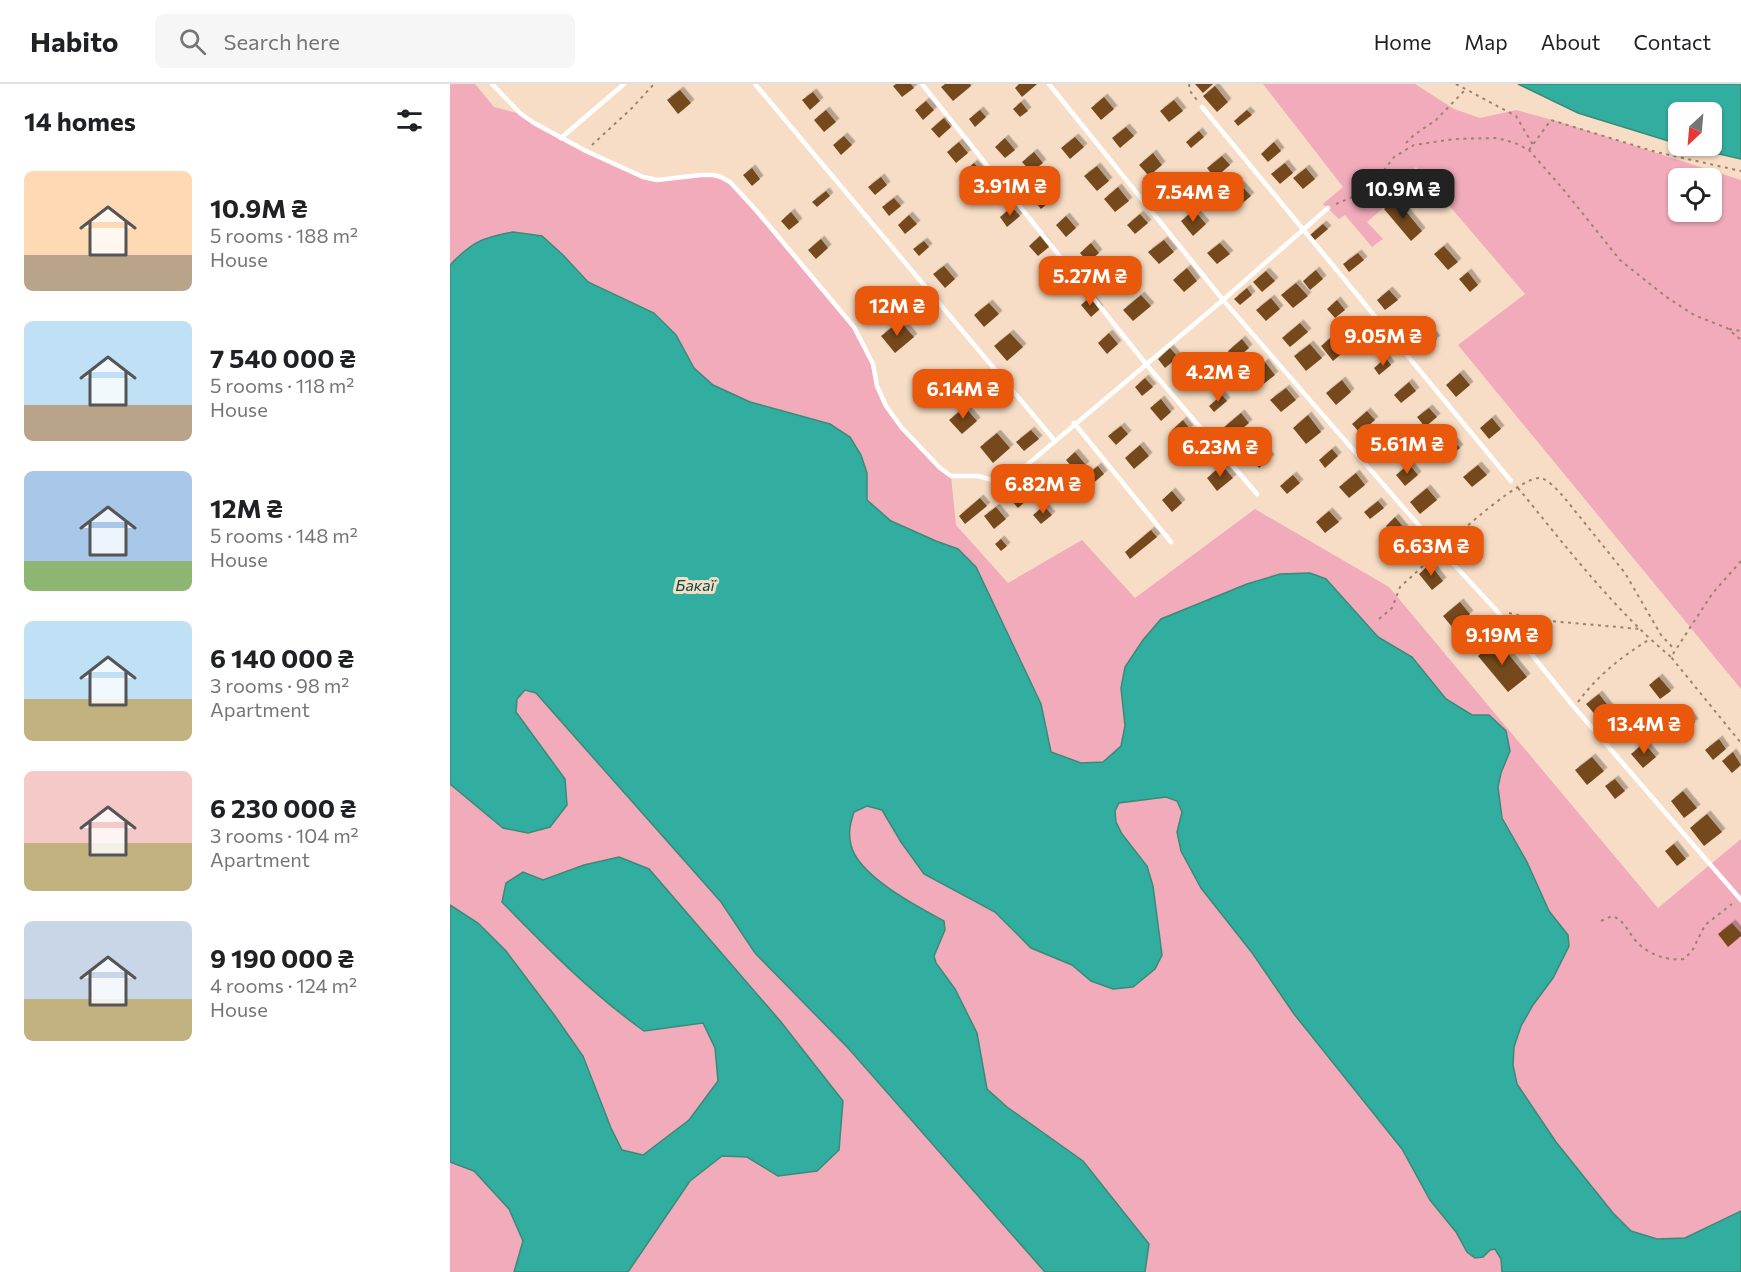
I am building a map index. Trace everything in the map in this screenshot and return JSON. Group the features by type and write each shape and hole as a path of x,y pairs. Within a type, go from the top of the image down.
{"lane":[{"path":"492,84 521,114 586,151 643,177 657,180 701,175 721,177 730,182 854,327 873,364 877,386 886,406 902,428 940,468 951,476 978,476 996,481 1009,480 1328,208"},
{"path":"561,138 624,84"},
{"path":"755,84 1055,441"},
{"path":"922,84 1146,364 1257,494"},
{"path":"1049,84 1222,300 1496,610 1574,707 1740,899"},
{"path":"1203,107 1512,481"},
{"path":"1074,423 1171,542"}],"path":[{"path":"586,151 654,84"},
{"path":"1189,84 1190,91 1203,107"},
{"path":"1456,84 1516,116 1533,145"},
{"path":"1406,143 1436,120 1466,89"},
{"path":"1529,150 1551,120 1656,152 1741,171"},
{"path":"1328,208 1362,194 1372,186 1394,157 1414,145 1455,139 1497,138 1515,142 1529,150 1620,260 1665,296 1694,315 1741,331"},
{"path":"1727,328 1741,340"},
{"path":"1379,619 1392,608 1400,587 1478,516 1531,479 1542,478 1551,484 1625,573 1661,635 1675,650"},
{"path":"1517,488 1640,629 1671,657 1741,743"},
{"path":"1671,657 1716,588 1741,561"},
{"path":"1496,610 1539,620 1640,629"},
{"path":"1574,707 1600,674 1650,639"},
{"path":"1601,921 1611,916 1620,919 1637,942 1651,952 1665,959 1684,959 1692,951 1705,925 1717,913 1740,899"}],"shaded area":[{"path":"450,84 475,84 494,107 521,114 614,165 657,180 713,175 730,182 854,327 873,364 877,386 886,406 902,428 951,476 956,525 1008,583 1082,540 1135,598 1255,509 1389,587 1658,908 1741,839 1741,1211 1685,1238 1657,1239 1631,1231 1613,1213 1555,1142 1517,1084 1513,1065 1514,1047 1521,1026 1568,935 1549,911 1527,862 1502,818 1498,787 1510,751 1489,715 1472,715 1446,699 1412,657 1378,637 1326,579 1280,574 1247,584 1161,619 1125,667 1121,688 1125,726 1121,746 1103,762 1081,763 1051,752 1041,704 976,567 958,549 891,521 866,500 867,473 861,455 830,424 750,402 713,385 694,368 676,335 655,313 588,282 542,236 468,247 450,265"},
{"path":"1263,84 1415,84 1454,109 1480,118 1516,110 1704,168 1668,168 1668,222 1722,222 1722,174 1741,180 1741,689 1458,345 1525,294 1416,167 1379,203 1383,208 1367,222 1383,239 1372,247 1345,215 1339,219 1323,204 1343,187"},
{"path":"525,690 536,692 721,902 755,953 849,1049 1045,1272 628,1272 690,1181 722,1156 747,1157 778,1176 817,1170 584,865 543,880 502,902 588,986 644,1031 703,1023 715,1048 718,1081 689,1120 643,1155 622,1151 583,1056 506,951 478,923 450,905 450,784 503,828 565,779 516,712 517,699"},
{"path":"1166,797 1178,801 1182,812 1177,832 1253,954 1294,1014 1402,1149 1430,1200 1456,1232 1467,1252 1495,1249 1501,1259 1502,1272 1145,1272 1149,1244 987,1089 977,1033 955,989 936,964 934,956 945,930 944,922 890,890 876,879 856,857 850,841 854,812 867,806 882,810 924,874 995,912 1019,937 1072,965 1091,981 1113,989 1133,987 1162,955 1147,866 1122,834 1116,822 1115,811 1119,803"},
{"path":"450,1162 474,1171 509,1209 523,1242 514,1272 450,1272"}],"water":[{"path":"1518,84 1741,84 1741,159 1722,155 1722,102 1668,102 1668,141 1578,113"},
{"name":"Бакаї","path":"513,232 542,236 588,282 654,313 676,335 694,368 713,385 750,402 830,424 850,437 861,455 867,473 867,500 891,521 958,549 976,567 1041,704 1051,752 1081,763 1103,762 1121,746 1125,726 1121,688 1125,667 1161,619 1247,584 1280,574 1310,573 1326,579 1378,637 1412,657 1446,699 1472,715 1489,715 1506,731 1510,751 1498,787 1502,818 1527,862 1549,911 1568,935 1569,946 1553,978 1521,1026 1514,1047 1513,1065 1517,1084 1556,1142 1613,1213 1631,1231 1657,1239 1685,1238 1741,1211 1741,1272 1502,1272 1501,1259 1495,1249 1490,1250 1483,1257 1475,1258 1467,1252 1456,1232 1430,1200 1402,1149 1294,1014 1253,954 1201,888 1181,851 1177,832 1182,812 1177,801 1166,797 1119,803 1115,811 1116,822 1122,834 1147,866 1153,886 1162,955 1155,969 1133,987 1113,989 1091,981 1072,965 1031,948 995,912 924,874 882,810 867,806 854,812 850,828 851,845 856,857 865,868 890,889 944,921 945,930 934,956 936,963 955,989 977,1033 987,1089 1007,1107 1083,1161 1149,1244 1145,1272 1045,1272 849,1049 755,953 721,902 536,693 525,690 517,699 516,712 565,779 567,805 550,827 528,833 503,828 450,784 450,265 478,242"},
{"path":"619,857 649,869 781,1022 843,1101 839,1150 817,1171 778,1176 747,1157 722,1156 690,1181 628,1272 514,1272 523,1241 509,1209 474,1171 450,1162 450,905 478,923 506,951 583,1056 622,1150 643,1155 689,1120 718,1081 715,1048 703,1023 644,1031 588,986 502,902 506,883 523,872 543,880 584,865"}],"building":[{"path":"911,84 914,88 902,97 893,86"},
{"path":"945,84 970,84 971,86 953,101 941,87"},
{"path":"1019,84 1037,84 1022,97 1015,88"},
{"path":"1195,84 1213,84 1203,93"},
{"path":"1215,86 1228,102 1217,112 1203,96"},
{"path":"680,90 691,103 678,114 667,100"},
{"path":"813,92 820,101 810,110 802,100"},
{"path":"1104,97 1114,109 1101,120 1091,108"},
{"path":"1174,100 1183,111 1169,122 1160,111"},
{"path":"926,101 934,110 923,120 915,110"},
{"path":"1021,102 1028,111 1020,117 1013,109"},
{"path":"826,110 836,122 824,132 814,120"},
{"path":"980,110 986,117 975,127 969,119"},
{"path":"1247,110 1252,115 1238,126 1234,121"},
{"path":"944,118 951,127 939,138 931,129"},
{"path":"1126,127 1134,136 1120,148 1112,138"},
{"path":"1199,131 1204,137 1191,148 1186,142"},
{"path":"844,136 852,145 841,155 833,145"},
{"path":"1075,137 1084,147 1070,159 1061,148"},
{"path":"1005,138 1015,150 1005,158 995,147"},
{"path":"959,142 968,153 956,163 947,152"},
{"path":"1274,142 1281,151 1268,162 1261,154"},
{"path":"1034,152 1043,163 1031,172 1022,162"},
{"path":"1153,153 1162,165 1149,176 1139,165"},
{"path":"1222,156 1230,165 1215,178 1207,168"},
{"path":"974,163 981,171 972,179 965,171"},
{"path":"1285,163 1293,173 1280,184 1271,174"},
{"path":"1097,166 1109,181 1097,191 1084,176"},
{"path":"752,168 760,179 752,186 743,175"},
{"path":"1306,168 1315,179 1303,189 1293,178"},
{"path":"881,177 887,185 875,195 868,187"},
{"path":"994,181 1004,192 990,203 981,192"},
{"path":"1169,181 1177,190 1164,201 1156,192"},
{"path":"1241,185 1251,196 1239,206 1230,195"},
{"path":"1118,187 1129,201 1115,212 1104,199"},
{"path":"1046,188 1054,198 1041,209 1033,199"},
{"path":"826,191 830,196 817,207 812,202"},
{"path":"894,198 901,206 889,216 882,207"},
{"path":"1396,199 1422,231 1411,241 1384,209"},
{"path":"1012,207 1020,216 1007,227 1000,217"},
{"path":"1194,210 1206,224 1193,236 1181,221"},
{"path":"791,212 799,222 789,230 781,221"},
{"path":"1140,214 1148,223 1135,234 1127,225"},
{"path":"909,215 917,224 905,234 898,225"},
{"path":"1066,216 1076,228 1066,237 1056,225"},
{"path":"1323,224 1328,229 1315,240 1310,235"},
{"path":"1040,236 1049,247 1038,256 1029,246"},
{"path":"821,239 828,248 816,259 808,250"},
{"path":"1164,240 1174,252 1159,264 1148,252"},
{"path":"924,241 929,247 919,256 913,249"},
{"path":"1091,243 1099,253 1088,262 1080,253"},
{"path":"1220,243 1230,254 1217,264 1207,253"},
{"path":"1444,246 1458,262 1448,270 1434,254"},
{"path":"1358,253 1364,260 1349,272 1343,264"},
{"path":"1056,259 1066,270 1056,278 1047,266"},
{"path":"944,266 955,279 945,288 933,274"},
{"path":"1187,268 1197,281 1184,292 1173,280"},
{"path":"1119,270 1126,278 1110,292 1103,284"},
{"path":"1316,270 1323,279 1310,290 1303,281"},
{"path":"1266,271 1275,281 1262,292 1253,282"},
{"path":"1468,272 1478,285 1470,292 1459,279"},
{"path":"1296,283 1308,296 1293,308 1281,295"},
{"path":"1247,288 1252,295 1240,305 1234,299"},
{"path":"1389,290 1398,300 1385,310 1377,300"},
{"path":"1141,295 1151,306 1133,321 1123,310"},
{"path":"1090,297 1100,309 1091,317 1081,305"},
{"path":"1271,298 1280,309 1266,321 1256,310"},
{"path":"1337,300 1345,310 1335,318 1327,309"},
{"path":"989,303 999,314 984,327 974,315"},
{"path":"900,321 914,337 895,353 881,336"},
{"path":"1300,323 1308,332 1290,347 1282,338"},
{"path":"1426,326 1437,339 1422,351 1412,338"},
{"path":"1366,328 1373,335 1355,350 1349,343"},
{"path":"1010,333 1023,347 1007,361 994,346"},
{"path":"1109,333 1118,344 1107,354 1098,343"},
{"path":"1335,334 1347,349 1333,361 1321,346"},
{"path":"1242,339 1249,348 1235,360 1228,351"},
{"path":"1310,344 1322,358 1306,371 1294,356"},
{"path":"1170,348 1178,357 1165,368 1158,359"},
{"path":"1386,358 1391,365 1379,375 1374,368"},
{"path":"1265,362 1275,375 1261,386 1251,374"},
{"path":"1197,366 1204,374 1192,383 1186,375"},
{"path":"1460,373 1470,385 1456,397 1446,385"},
{"path":"945,376 956,389 936,406 924,393"},
{"path":"1145,378 1153,387 1142,396 1135,387"},
{"path":"1342,380 1351,392 1336,405 1326,393"},
{"path":"1409,382 1416,391 1401,403 1394,395"},
{"path":"1286,388 1296,400 1281,412 1270,400"},
{"path":"1222,395 1227,401 1214,412 1209,406"},
{"path":"1161,399 1171,412 1161,421 1150,408"},
{"path":"965,407 977,421 962,434 949,420"},
{"path":"1429,408 1437,417 1425,427 1417,417"},
{"path":"1367,411 1375,420 1360,433 1352,424"},
{"path":"1241,413 1249,423 1231,438 1223,428"},
{"path":"1308,415 1321,432 1306,444 1293,428"},
{"path":"1492,418 1501,429 1489,439 1480,428"},
{"path":"1183,420 1190,429 1179,438 1172,430"},
{"path":"1121,426 1128,434 1116,445 1108,436"},
{"path":"1031,430 1039,439 1024,451 1016,442"},
{"path":"997,433 1010,448 993,463 980,447"},
{"path":"1386,439 1392,446 1378,458 1372,451"},
{"path":"1452,439 1460,448 1447,459 1439,449"},
{"path":"1199,442 1210,455 1201,462 1191,450"},
{"path":"1140,445 1149,456 1134,469 1125,458"},
{"path":"1264,449 1271,458 1259,468 1252,459"},
{"path":"1332,449 1338,456 1325,468 1319,460"},
{"path":"1075,452 1086,465 1077,473 1066,460"},
{"path":"1409,464 1418,475 1405,486 1396,475"},
{"path":"1222,465 1233,478 1217,491 1207,478"},
{"path":"1478,465 1487,475 1472,487 1463,477"},
{"path":"1098,466 1104,474 1092,484 1085,476"},
{"path":"1356,473 1365,485 1349,498 1339,487"},
{"path":"1293,475 1300,483 1287,494 1280,486"},
{"path":"1427,488 1437,500 1420,514 1410,502"},
{"path":"1021,491 1028,499 1018,508 1011,500"},
{"path":"1172,491 1182,503 1172,512 1162,500"},
{"path":"980,498 987,506 965,524 959,516"},
{"path":"1378,501 1384,508 1370,519 1364,512"},
{"path":"1044,506 1052,515 1041,524 1033,515"},
{"path":"996,507 1006,519 994,529 984,516"},
{"path":"1329,511 1339,522 1325,533 1316,522"},
{"path":"1395,517 1405,529 1395,537 1386,526"},
{"path":"1151,530 1157,537 1130,559 1125,552"},
{"path":"1001,539 1007,546 1001,551 995,544"},
{"path":"1430,564 1443,581 1432,590 1419,574"},
{"path":"1460,602 1470,614 1453,628 1443,616"},
{"path":"1497,640 1527,677 1508,692 1478,656"},
{"path":"1659,677 1671,691 1660,699 1649,685"},
{"path":"1599,694 1610,708 1598,718 1586,704"},
{"path":"1686,711 1695,722 1678,735 1670,725"},
{"path":"1719,739 1726,749 1713,760 1705,750"},
{"path":"1644,743 1656,757 1643,768 1631,754"},
{"path":"1733,752 1741,765 1732,773 1722,761"},
{"path":"1592,757 1604,771 1587,785 1575,770"},
{"path":"1615,779 1625,791 1615,799 1605,786"},
{"path":"1683,791 1697,808 1684,818 1671,801"},
{"path":"1707,814 1722,832 1704,846 1690,828"},
{"path":"1674,844 1686,859 1677,866 1665,851"},
{"path":"1732,923 1741,936 1728,947 1718,934"}]}
